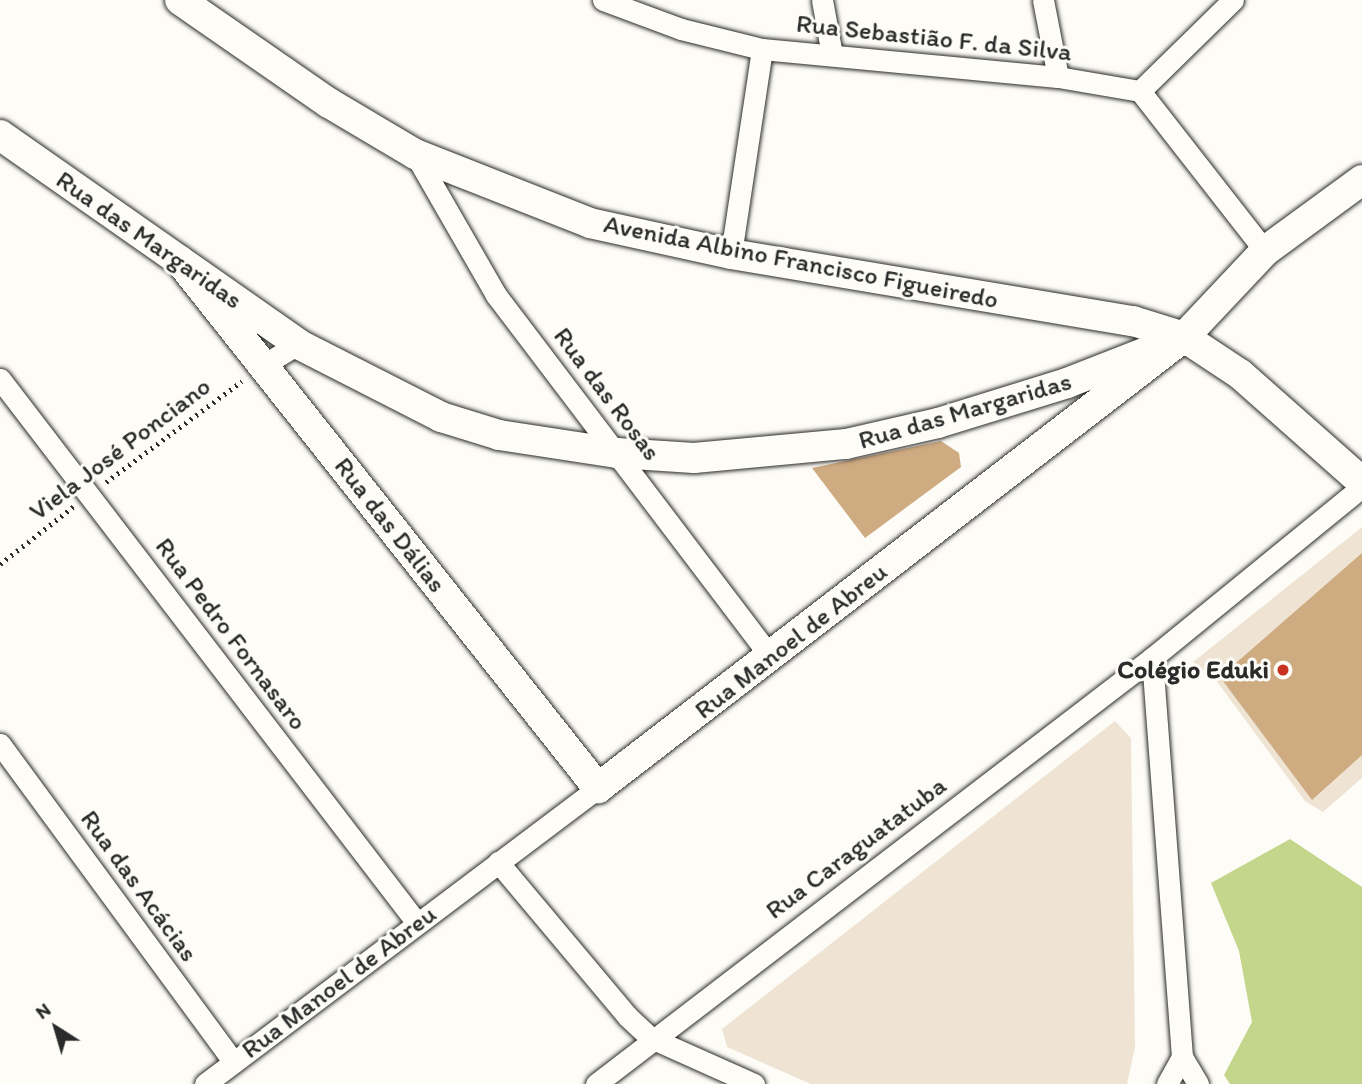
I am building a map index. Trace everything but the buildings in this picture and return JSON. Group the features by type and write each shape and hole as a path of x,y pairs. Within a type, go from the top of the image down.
{"street":[{"name":"Avenida Albino Francisco Figueiredo","path":"180,0 328,103 415,154 590,223 731,254 1133,321 1184,337 1240,374 1362,482"},
{"name":"Rua Sebastião F. da Silva","path":"603,0 681,29 762,50 1058,77 1140,91"},
{"path":"822,0 832,55"},
{"path":"1043,0 1058,77"},
{"path":"1233,0 1140,91 1265,251"},
{"path":"731,254 762,50"},
{"name":"Rua das Margaridas","path":"0,135 298,344 441,417 499,435 617,453 694,458 846,444 938,423 1067,383 1184,337"},
{"name":"Rua das Rosas","path":"415,154 496,295 771,657"},
{"name":"Rua Manoel de Abreu","path":"205,1084 771,657 1184,337 1265,251 1362,180"},
{"name":"Rua das Dálias","path":"180,261 598,788"},
{"path":"263,365 298,344"},
{"name":"Rua Pedro Fornasaro","path":"0,379 417,923"},
{"name":"Rua Caraguatatuba","path":"596,1084 652,1038 1152,658 1362,487"},
{"path":"1152,658 1182,1057 1198,1084"},
{"name":"Rua das Acácias","path":"0,744 234,1062"},
{"path":"498,862 627,1016 652,1038 754,1084"},
{"path":"1167,1084 1182,1057"}],"path":[{"name":"Viela José Ponciano","path":"0,564 89,494 263,365"}],"shaded area":[{"name":"Colégio Eduki","path":"1362,527 1362,778 1323,812 1305,801 1215,679 1193,662"},
{"path":"1115,721 1131,738 1135,1047 1127,1084 811,1084 727,1047 722,1029"}],"green space":[{"path":"1290,839 1362,887 1362,1084 1230,1084 1224,1075 1252,1022 1239,951 1211,883"}],"place":[{"name":"Colégio Eduki","path":"1283,670"}]}
